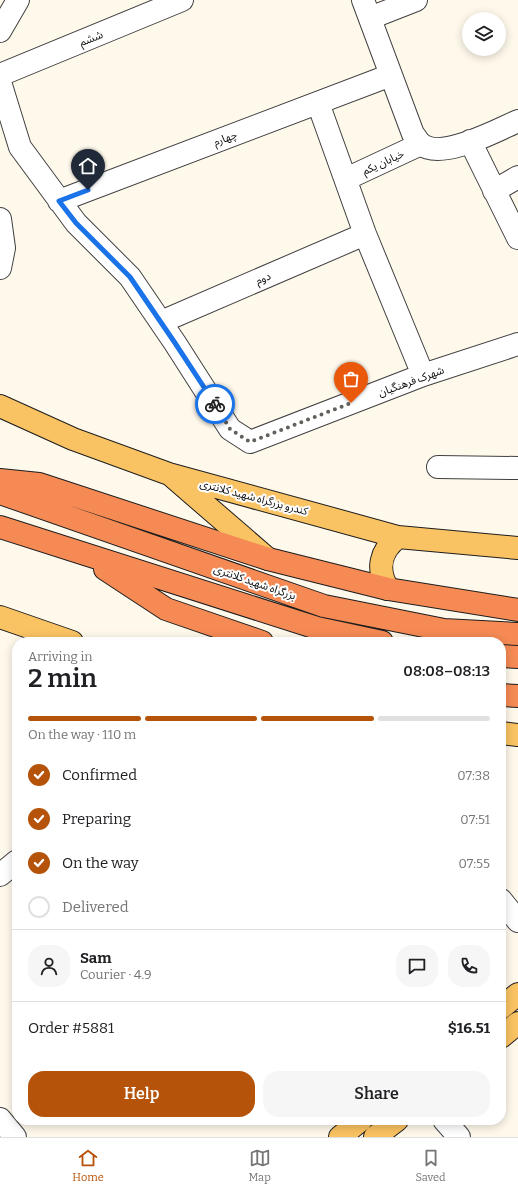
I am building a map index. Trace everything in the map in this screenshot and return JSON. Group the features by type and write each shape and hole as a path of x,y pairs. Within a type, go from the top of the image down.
{"highway":[{"path":"0,480 39,484 268,559 388,589 518,610"},
{"name":"بزرگراه شهید کلانتری","path":"0,493 324,606 444,630 518,634"},
{"path":"0,527 83,555 318,628 359,637"},
{"path":"83,555 166,609 247,637"},
{"path":"506,656 518,657"},
{"path":"506,695 518,696"}],"main road":[{"name":"کندرو بزرگراه شهید کلانتری","path":"0,406 73,439 169,474 398,537 518,548"},
{"path":"169,474 268,559"},
{"path":"388,589 382,576 381,561 384,552 398,537"},
{"path":"0,618 57,637"},
{"path":"506,734 518,735"},
{"path":"506,1004 518,994"},
{"path":"506,1033 518,1023"},
{"path":"340,1137 355,1125"},
{"path":"375,1137 391,1125"}],"street":[{"path":"0,31 18,0"},
{"name":"ششم","path":"0,75 182,0"},
{"path":"416,0 366,9 413,134 421,144 433,148 447,149 518,121"},
{"name":"چهارم","path":"59,201 391,75"},
{"name":"شهرک فرهنگیان","path":"0,82 20,147 76,223 130,277 230,429 250,442 423,375 518,344"},
{"path":"318,103 366,234 423,375"},
{"path":"470,141 518,238"},
{"name":"خیابان یکم","path":"346,179 421,144"},
{"path":"494,191 518,177"},
{"path":"0,219 4,248 0,268"},
{"name":"دوم","path":"160,322 366,234"},
{"path":"438,467 518,468"},
{"path":"0,875 12,865"},
{"path":"506,906 518,921"},
{"path":"0,1119 15,1137"},
{"path":"448,1125 459,1137"}],"way so far":[{"path":"215,404 230,429 250,442 351,403"}],"route":[{"path":"88,190 59,201 76,223 130,277 215,404"}]}
